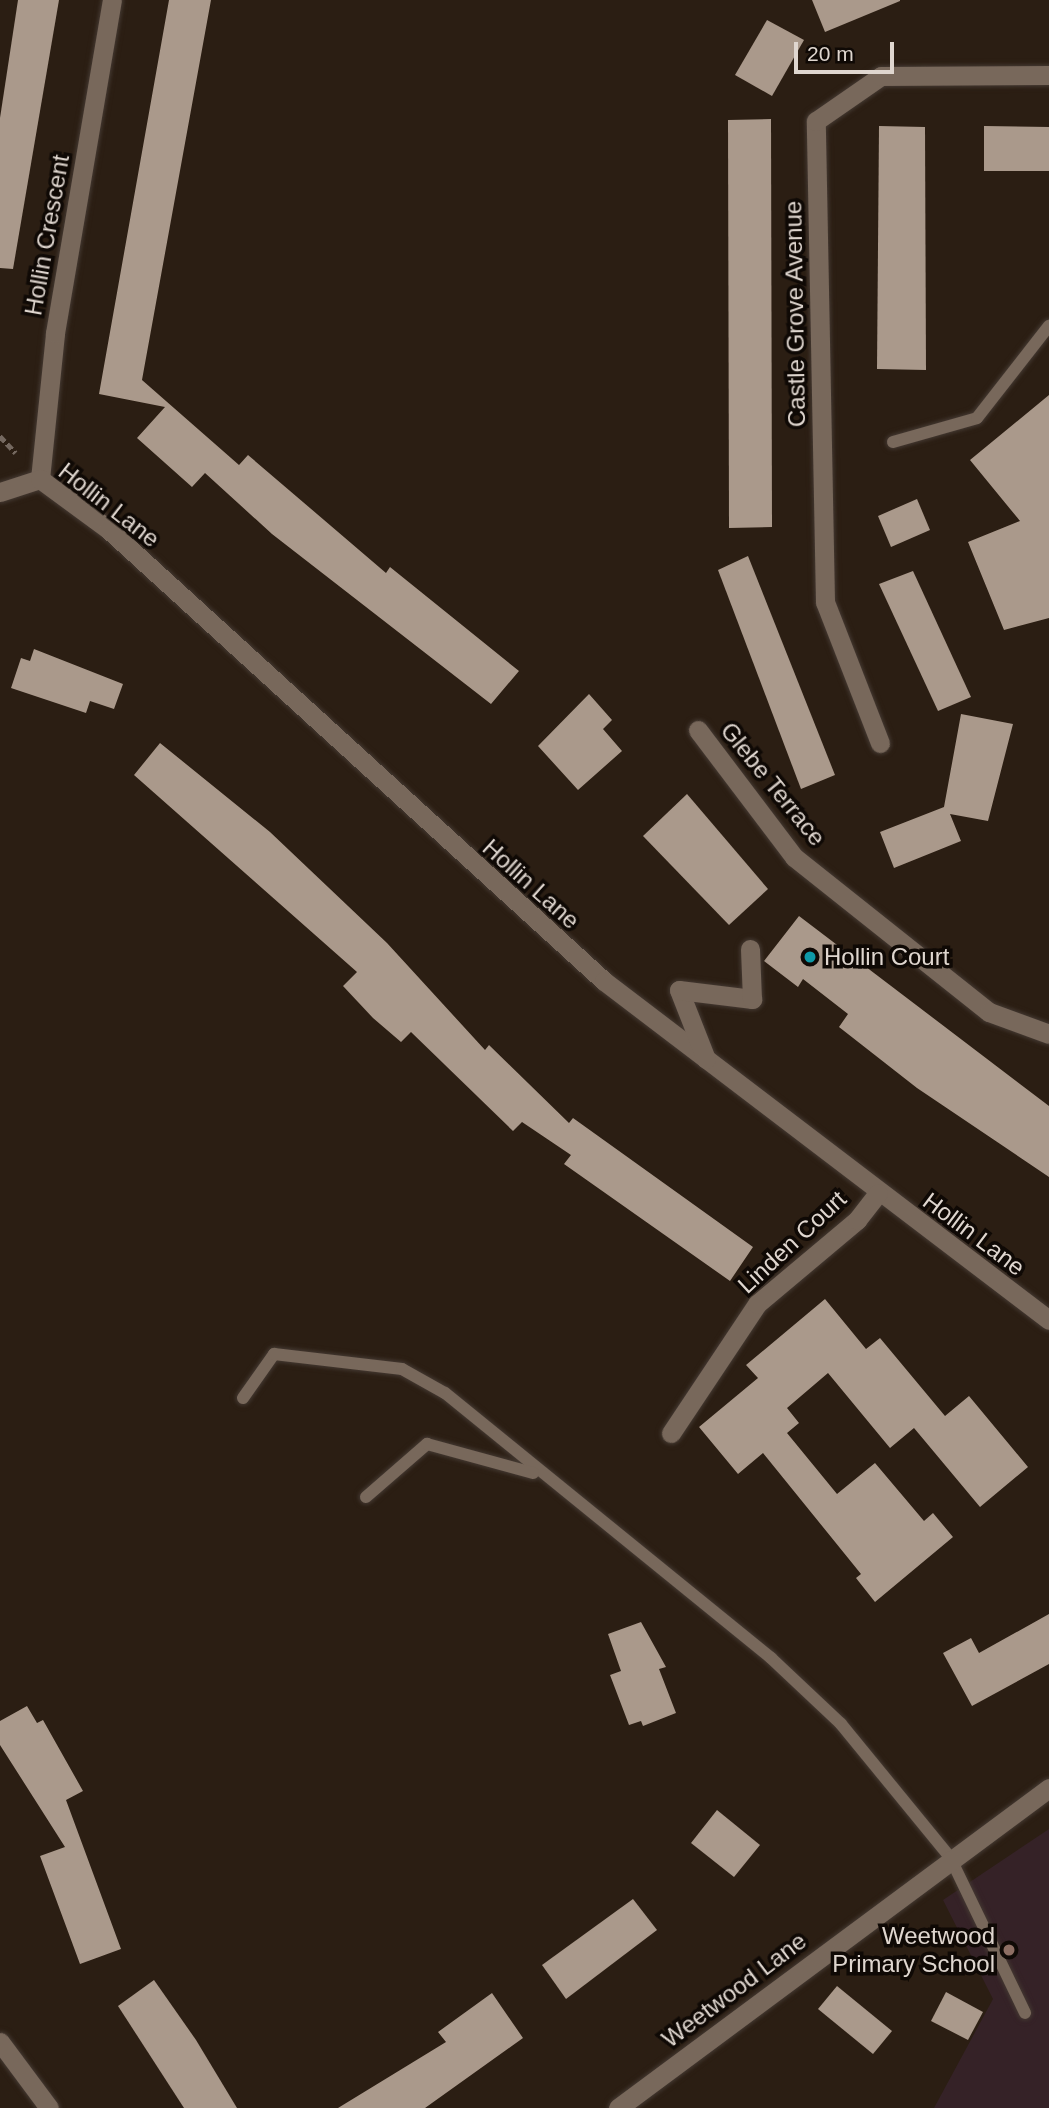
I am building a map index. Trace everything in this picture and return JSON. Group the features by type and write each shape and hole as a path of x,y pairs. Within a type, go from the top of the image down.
{"street":[{"name":"Hollin Crescent","path":"40,479 55,333 112,0"},
{"name":"Castle Grove Avenue","path":"880,743 824,602 816,121 881,76 1049,75"},
{"name":"Hollin Lane","path":"0,492 40,479 107,529 604,981 878,1193 1049,1320"},
{"name":"Glebe Terrace","path":"698,730 794,857 989,1012 1049,1034"},
{"path":"706,1060 679,990 752,999 750,949"},
{"name":"Linden Court","path":"671,1433 757,1304 857,1220 878,1193"},
{"name":"Weetwood Lane","path":"618,2108 950,1857 1049,1788"},
{"path":"0,2042 49,2108"}],"lane":[{"path":"893,442 977,418 1049,326"},
{"path":"243,1398 274,1354 402,1369 445,1393 537,1474 771,1658 841,1724 950,1857 1025,2013"},
{"path":"366,1497 428,1444 537,1474"}],"shaded area":[{"name":"Weetwood Primary School","path":"1049,1829 1049,2108 934,2108 993,1999 943,1900"}],"building":[{"path":"18,0 59,0 13,269 0,268 0,118"},
{"path":"169,0 211,0 142,380 239,465 248,455 386,573 390,567 519,671 491,704 272,534 205,473 192,487 137,438 165,407 99,394"},
{"path":"812,0 900,0 900,1 825,32"},
{"path":"767,20 804,40 772,96 735,75"},
{"path":"771,119 772,527 729,528 728,120"},
{"path":"879,126 925,127 926,370 877,369"},
{"path":"984,126 1049,127 1049,171 984,171"},
{"path":"1049,395 1049,618 1004,630 968,542 1020,521 970,460"},
{"path":"917,499 930,530 891,547 878,516"},
{"path":"748,556 835,775 801,789 718,570"},
{"path":"913,571 971,697 938,711 879,584"},
{"path":"34,649 123,684 114,709 90,701 86,713 11,688 21,658 30,661"},
{"path":"589,694 612,720 603,729 622,751 578,790 538,746"},
{"path":"961,714 1013,724 988,821 950,814 961,841 894,868 880,832 944,807"},
{"path":"160,743 270,832 387,943 485,1050 489,1045 569,1123 573,1118 753,1247 730,1281 564,1164 571,1155 522,1122 513,1131 411,1032 401,1042 373,1018 343,986 357,972 134,775"},
{"path":"687,794 768,889 729,925 643,836"},
{"path":"799,916 1049,1106 1049,1177 917,1088 839,1027 848,1014 803,979 798,987 764,961"},
{"path":"825,1299 866,1349 880,1338 945,1416 969,1396 1028,1467 980,1507 914,1428 890,1448 828,1373 787,1408 799,1423 787,1433 837,1494 875,1463 924,1521 933,1513 953,1537 875,1602 856,1578 861,1574 763,1453 738,1474 699,1427 758,1378 746,1365"},
{"path":"1049,1614 1049,1664 972,1706 943,1653 971,1638 979,1653"},
{"path":"641,1622 666,1667 659,1669 676,1713 643,1726 641,1721 629,1725 610,1675 621,1671 608,1634"},
{"path":"27,1706 37,1723 43,1720 83,1791 66,1800 121,1949 80,1964 40,1856 65,1847 0,1745 0,1721"},
{"path":"717,1810 760,1845 734,1877 691,1843"},
{"path":"633,1899 657,1930 566,1999 542,1965"},
{"path":"154,1980 196,2040 237,2108 184,2108 118,2006"},
{"path":"837,1986 892,2031 873,2054 818,2009"},
{"path":"946,1992 983,2012 968,2040 931,2021"},
{"path":"492,1993 523,2038 425,2108 338,2108 446,2042 438,2032"}],"place":[{"name":"Hollin Court","path":"810,957"},
{"name":"Weetwood Primary School","path":"1009,1950"}]}
